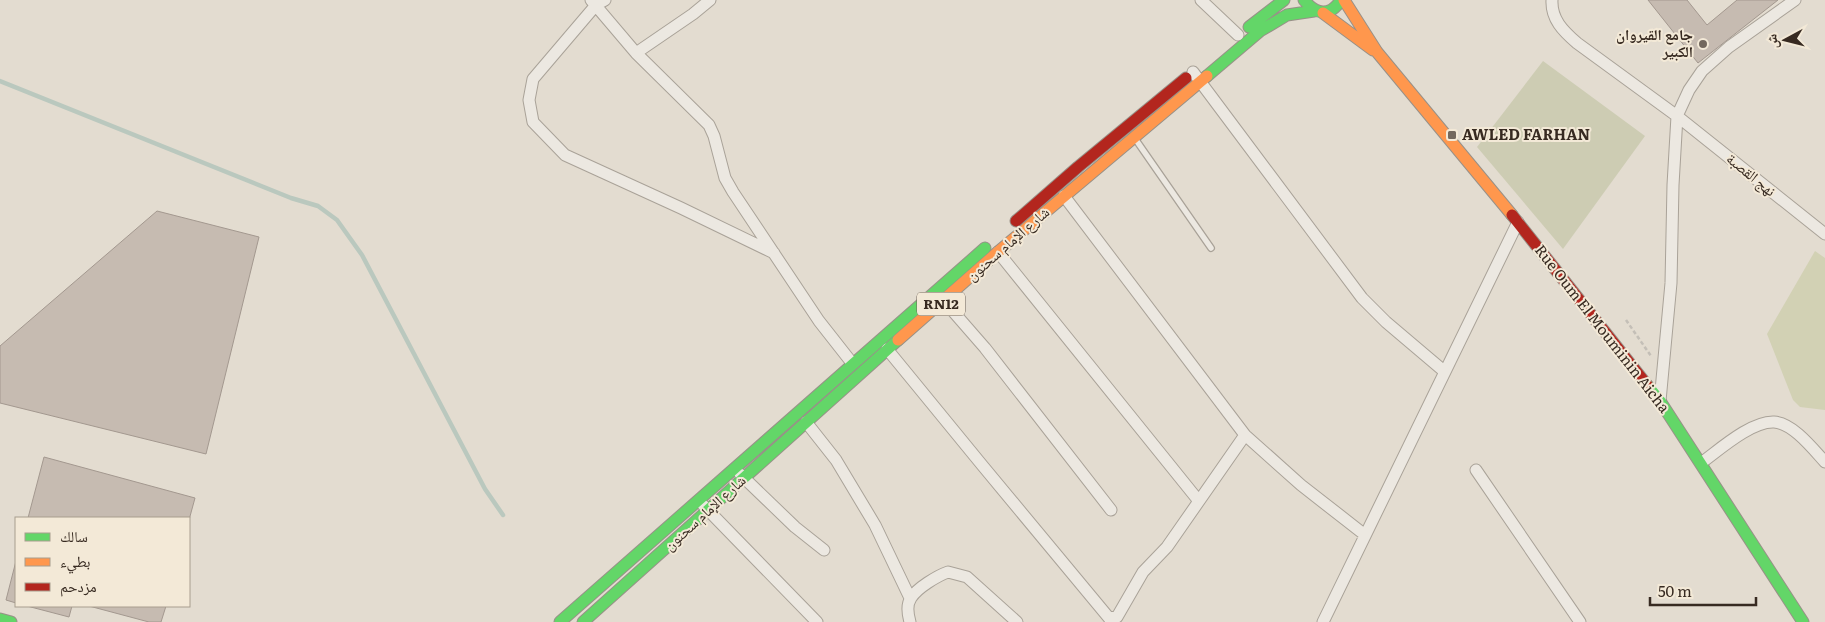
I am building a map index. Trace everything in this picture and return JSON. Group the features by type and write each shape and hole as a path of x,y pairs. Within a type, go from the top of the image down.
{"main road":[{"name":"شارع الإمام سحنون","path":"583,622 998,252 1135,138 1238,35 1284,0"},
{"name":"Rue Oum El Mouminin Aicha","path":"1304,0 1308,7 1319,12 1377,52"},
{"name":"Rue Oum El Mouminin Aicha","path":"1342,0 1377,52 1518,222 1660,401 1803,622"},
{"name":"RN12","path":"1319,12 1332,11 1342,0"},
{"name":"شارع الإمام سحنون","path":"1010,226 1078,167 1260,31 1287,15 1319,12"},
{"name":"شارع الإمام سحنون","path":"560,622 995,239"},
{"path":"0,619 11,622"}],"street":[{"path":"636,53 710,0"},
{"path":"1200,0 1238,35"},
{"name":"نهج القصبة","path":"1552,0 1551,7 1555,19 1562,30 1577,43 1677,116 1825,234"},
{"path":"1660,401 1671,283 1673,185 1677,116 1689,90 1702,71 1729,47 1796,0"},
{"path":"774,253 681,208 565,156 533,122 529,100 533,80 598,2 636,53 709,125 714,136 724,178 774,253 819,321 852,364"},
{"path":"1197,77 1362,298 1386,322 1445,372"},
{"path":"1064,196 1245,435 1301,485 1365,535"},
{"path":"1323,622 1518,222"},
{"path":"998,252 1198,500"},
{"path":"944,301 985,348 1111,510"},
{"path":"888,349 1107,618 1113,619 1117,617 1143,572 1167,547 1245,435"},
{"path":"806,422 836,460 874,525 910,598"},
{"path":"1701,463 1746,431 1761,424 1775,422 1787,427 1805,439 1825,462"},
{"path":"734,468 795,527 824,550"},
{"path":"1476,470 1580,622"},
{"path":"698,500 817,622"},
{"path":"910,622 907,610 910,598 941,574 948,572 967,577 1017,622"}],"lane":[{"path":"1135,138 1211,248"}],"path":[{"path":"1626,320 1662,371"}],"green space":[{"path":"1543,61 1645,136 1563,249 1477,147"},
{"path":"1815,251 1825,258 1825,410 1800,407 1793,400 1767,334"}],"building":[{"name":"جامع القيروان الكبير","path":"1648,0 1687,0 1707,25 1737,0 1778,0 1698,63"},
{"path":"157,211 259,237 206,454 0,403 0,346"},
{"path":"44,457 195,498 190,517 28,517"},
{"path":"15,565 15,603 6,600"},
{"path":"31,607 72,607 69,617"},
{"path":"93,607 166,607 161,622 149,622"}],"waterway":[{"path":"0,81 291,198 318,206 337,220 362,255 485,489 503,515"}],"traffic: fast":[{"path":"1249,27 1284,0"},
{"path":"1304,0 1313,9 1323,12 1332,9 1341,0"},
{"path":"1207,76 1260,31 1287,15 1314,11"},
{"path":"560,622 985,248"},
{"path":"583,622 898,340"},
{"path":"1647,385 1660,401 1803,622"},
{"path":"0,619 11,622"}],"traffic: slow":[{"path":"1344,0 1377,52 1512,215"},
{"path":"1323,13 1373,50"},
{"path":"898,340 998,252 1207,76"}],"traffic: jam":[{"path":"1016,221 1186,78"},
{"path":"1512,215 1647,385"}],"place":[{"name":"جامع القيروان الكبير","path":"1703,44"},
{"name":"AWLED FARHAN","path":"1452,135"}]}
